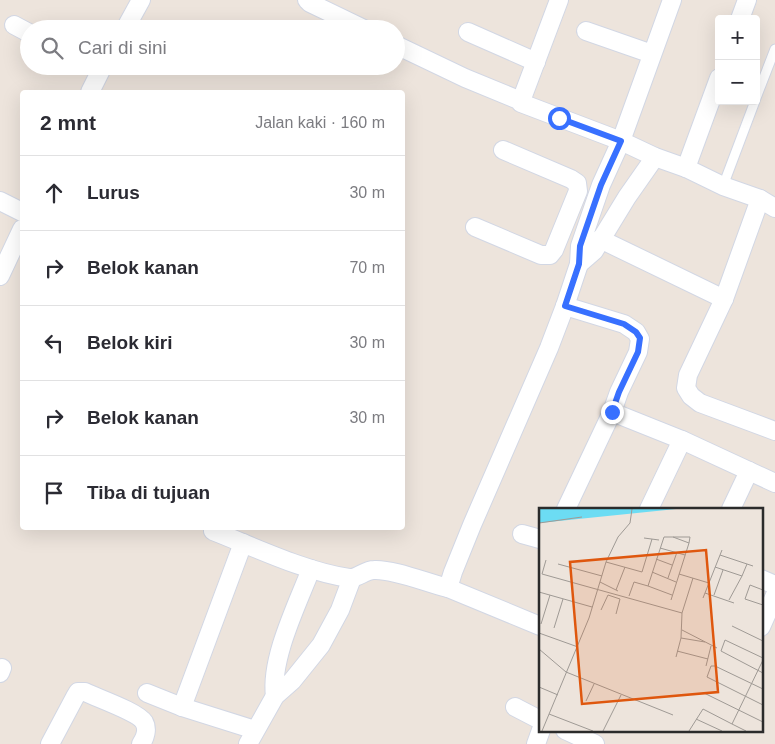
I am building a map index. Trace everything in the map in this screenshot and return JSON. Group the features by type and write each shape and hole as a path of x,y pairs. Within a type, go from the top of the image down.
{"street":[{"path":"129,20 141,0"},
{"path":"448,588 466,540 565,306 579,264 580,246 601,185 621,141 672,0"},
{"path":"741,15 747,0"},
{"path":"309,1 346,20"},
{"path":"521,101 556,1"},
{"path":"586,30 652,54"},
{"path":"468,32 536,62"},
{"path":"405,48 465,78 521,101 521,103 621,141 768,204 688,375 686,388 691,396 700,403 775,431"},
{"path":"91,90 96,75"},
{"path":"686,168 715,89"},
{"path":"475,227 541,255 550,254 554,250 578,191 577,183 571,179 503,150"},
{"path":"579,264 594,251 627,197 655,157"},
{"path":"601,185 627,197"},
{"path":"0,201 20,211"},
{"path":"0,276 20,233"},
{"path":"559,237 580,246"},
{"path":"600,239 724,299"},
{"path":"565,306 624,324 636,332 640,338 638,352 566,508"},
{"path":"612,412 682,440 775,483"},
{"path":"649,508 682,440"},
{"path":"731,508 749,471"},
{"path":"213,531 312,569 352,578 375,570 448,588 539,626"},
{"path":"522,534 539,539"},
{"path":"182,707 243,543"},
{"path":"276,696 274,674 292,617 312,569"},
{"path":"147,693 251,737 276,696 292,681 321,645 340,610 352,578"},
{"path":"762,579 775,585"},
{"path":"762,626 775,596"},
{"path":"762,632 775,637"},
{"path":"50,744 78,692 85,692 143,720 146,729 141,744"},
{"path":"516,707 539,719"},
{"path":"536,744 540,732"},
{"path":"570,732 596,744 602,732"}],"lane":[{"path":"760,89 775,49"},
{"path":"723,186 754,105"}],"route":[{"path":"559,118 621,141 601,185 580,246 579,264 565,306 624,324 636,332 640,338 638,352 619,392 612,412"}]}
